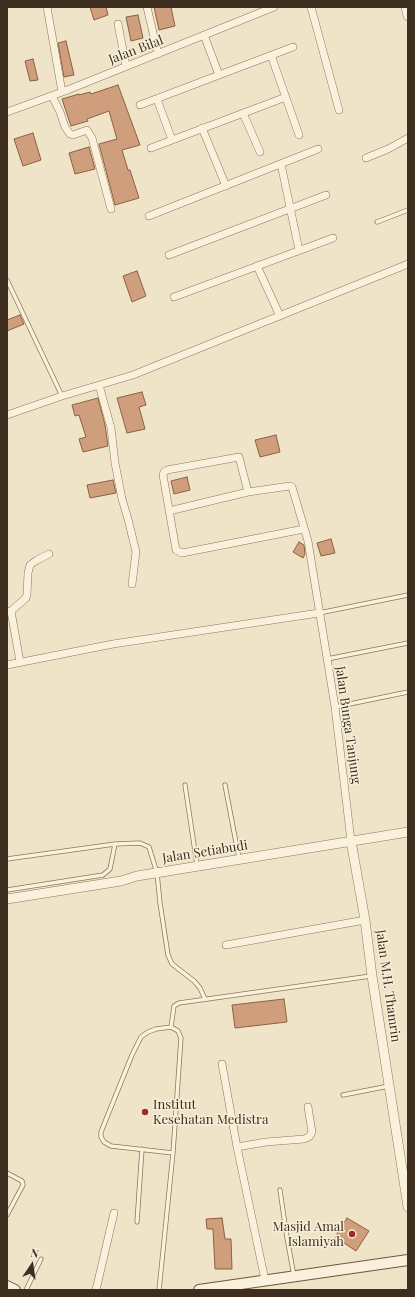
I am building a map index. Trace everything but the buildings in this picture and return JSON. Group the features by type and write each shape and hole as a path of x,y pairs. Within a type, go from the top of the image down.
{"main road":[{"path":"199,1290 253,1285 265,1280 408,1260"},
{"path":"7,1286 15,1290"}],"street":[{"path":"47,7 62,92"},
{"path":"147,7 158,54"},
{"name":"Jalan Bilal","path":"7,112 52,96 274,7"},
{"path":"311,7 339,110"},
{"path":"406,7 408,16"},
{"path":"118,24 126,66"},
{"path":"204,35 219,75"},
{"path":"140,105 292,46"},
{"path":"271,55 299,135"},
{"path":"52,96 65,127 70,134 73,135 87,130 92,138 110,209"},
{"path":"151,148 286,97"},
{"path":"156,99 172,140"},
{"path":"244,113 260,152"},
{"path":"202,128 226,186"},
{"path":"366,158 408,138"},
{"path":"149,216 318,150"},
{"path":"281,164 299,250"},
{"path":"169,255 326,195"},
{"path":"174,297 333,238"},
{"path":"7,415 62,396 133,375 408,264"},
{"path":"257,266 280,316"},
{"path":"99,385 111,428 115,463 122,499 136,552 132,584"},
{"path":"169,511 248,492 239,457 167,470 164,472 163,475 169,511 176,550 182,552 304,529"},
{"name":"Jalan Bunga Tanjung","path":"248,492 291,486 293,488 308,541 320,613 335,706 351,841"},
{"path":"20,662 9,612 22,602 28,594 28,572 30,565 49,554"},
{"path":"7,664 116,644 320,613"},
{"name":"Jalan Setiabudi","path":"7,899 121,881 137,876 408,832"},
{"name":"Jalan M.H. Thamrin","path":"351,841 365,920 372,976 408,1207"},
{"path":"226,945 365,920"},
{"path":"222,1064 237,1147 265,1280"},
{"path":"237,1147 266,1142 304,1139 309,1137 312,1132 308,1107"},
{"path":"96,1290 114,1213"}],"lane":[{"path":"377,222 408,210"},
{"path":"7,280 62,396"},
{"path":"320,613 408,595"},
{"path":"327,659 408,643"},
{"path":"335,706 408,692"},
{"path":"185,785 197,866"},
{"path":"225,785 239,859"},
{"path":"7,858 115,844 140,843 149,847 157,873 168,955 172,964 194,981 200,988 205,999"},
{"path":"7,890 103,875 110,869 115,844"},
{"path":"171,1027 174,1006 176,1004 372,976"},
{"path":"159,1290 173,1153 181,1038 178,1030 171,1027 156,1029 141,1037 132,1055 101,1132 101,1137 104,1142 111,1146 173,1153"},
{"path":"343,1095 389,1086"},
{"path":"137,1222 142,1149"},
{"path":"7,1173 22,1181 23,1185 7,1215"},
{"path":"280,1190 294,1276"},
{"path":"26,1290 41,1259"}],"place":[{"name":"Institut Kesehatan Medistra","path":"145,1112"},
{"name":"Masjid Amal Islamiyah","path":"352,1234"}]}
